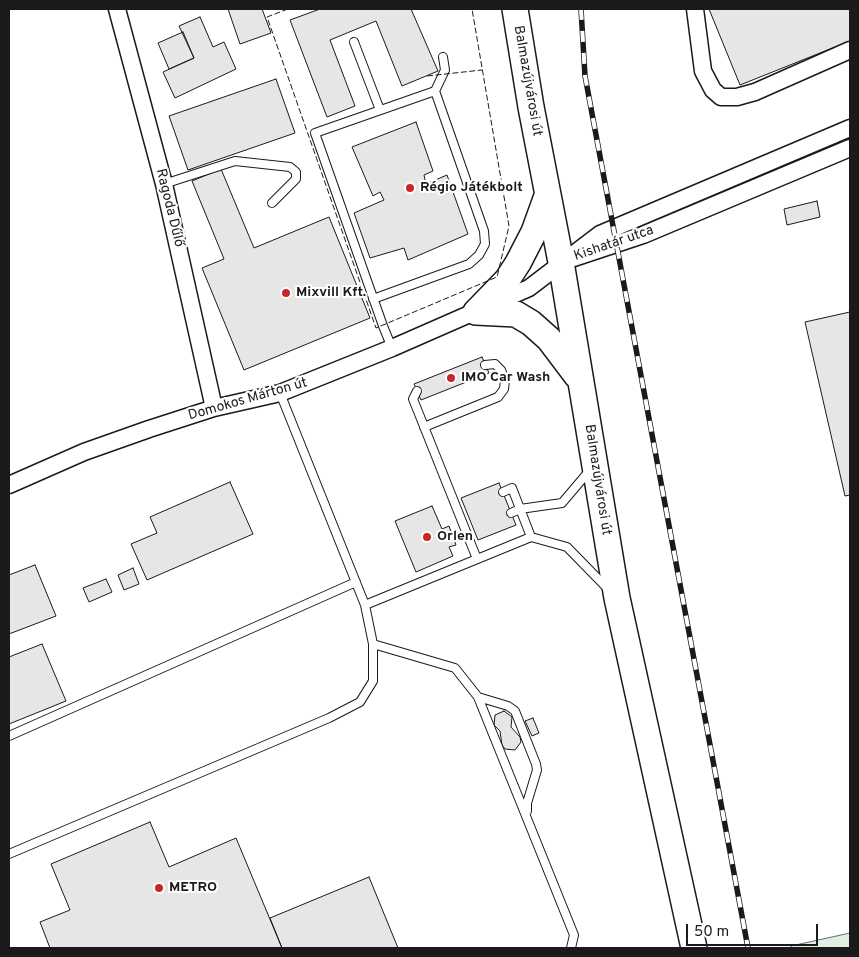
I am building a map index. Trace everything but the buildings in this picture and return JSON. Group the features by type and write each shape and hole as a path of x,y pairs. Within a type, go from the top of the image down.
{"main road":[{"name":"Balmazújvárosi út","path":"515,9 547,196 561,262 617,598 694,948"},
{"path":"476,312 507,280 518,263 534,232 547,196"},
{"path":"476,312 516,314 531,323 549,339 581,383"}],"street":[{"name":"Ragoda Dűlő","path":"117,9 164,184 214,408"},
{"path":"695,9 703,71 713,90 721,97 737,97 755,92 850,50"},
{"name":"Kishatár utca","path":"561,262 613,227 850,128"},
{"name":"Kishatár utca","path":"561,262 643,235 850,148"},
{"path":"830,157 850,156"},
{"name":"Domokos Márton út","path":"9,485 84,452 149,428 214,408 280,394 392,348 529,288 561,262"}],"lane":[{"path":"354,42 380,110"},
{"path":"373,299 469,264 479,255 485,244 484,231 435,91 445,70 443,57"},
{"path":"392,348 315,133 435,91"},
{"path":"164,184 235,161 290,167 296,172 296,179 272,203"},
{"path":"424,427 498,397 504,389 505,380 501,370 494,364 485,364"},
{"path":"417,392 413,399 461,509 477,559"},
{"path":"9,854 329,718 360,702 373,681 373,644 365,605 280,394"},
{"path":"511,513 520,509 562,503 594,465"},
{"path":"502,492 512,488 531,537"},
{"path":"365,605 531,537 567,547 617,598"},
{"path":"9,736 356,582"},
{"path":"373,644 455,668 478,697 574,935 571,948"},
{"path":"478,697 508,706 515,711 533,755 537,770 527,803 528,820"}],"green space":[{"path":"850,933 850,948 791,948 791,946"}],"railway":[{"path":"581,9 585,76 748,948"}],"fence":[{"path":"288,9 267,17 376,328 497,277 509,226 472,9"},
{"path":"427,76 482,70"}],"place":[{"name":"Régio Játékbolt","path":"410,188"},
{"name":"Mixvill Kft.","path":"286,293"},
{"name":"IMO Car Wash","path":"451,378"},
{"name":"Orlen","path":"427,537"},
{"name":"METRO","path":"159,888"}]}
